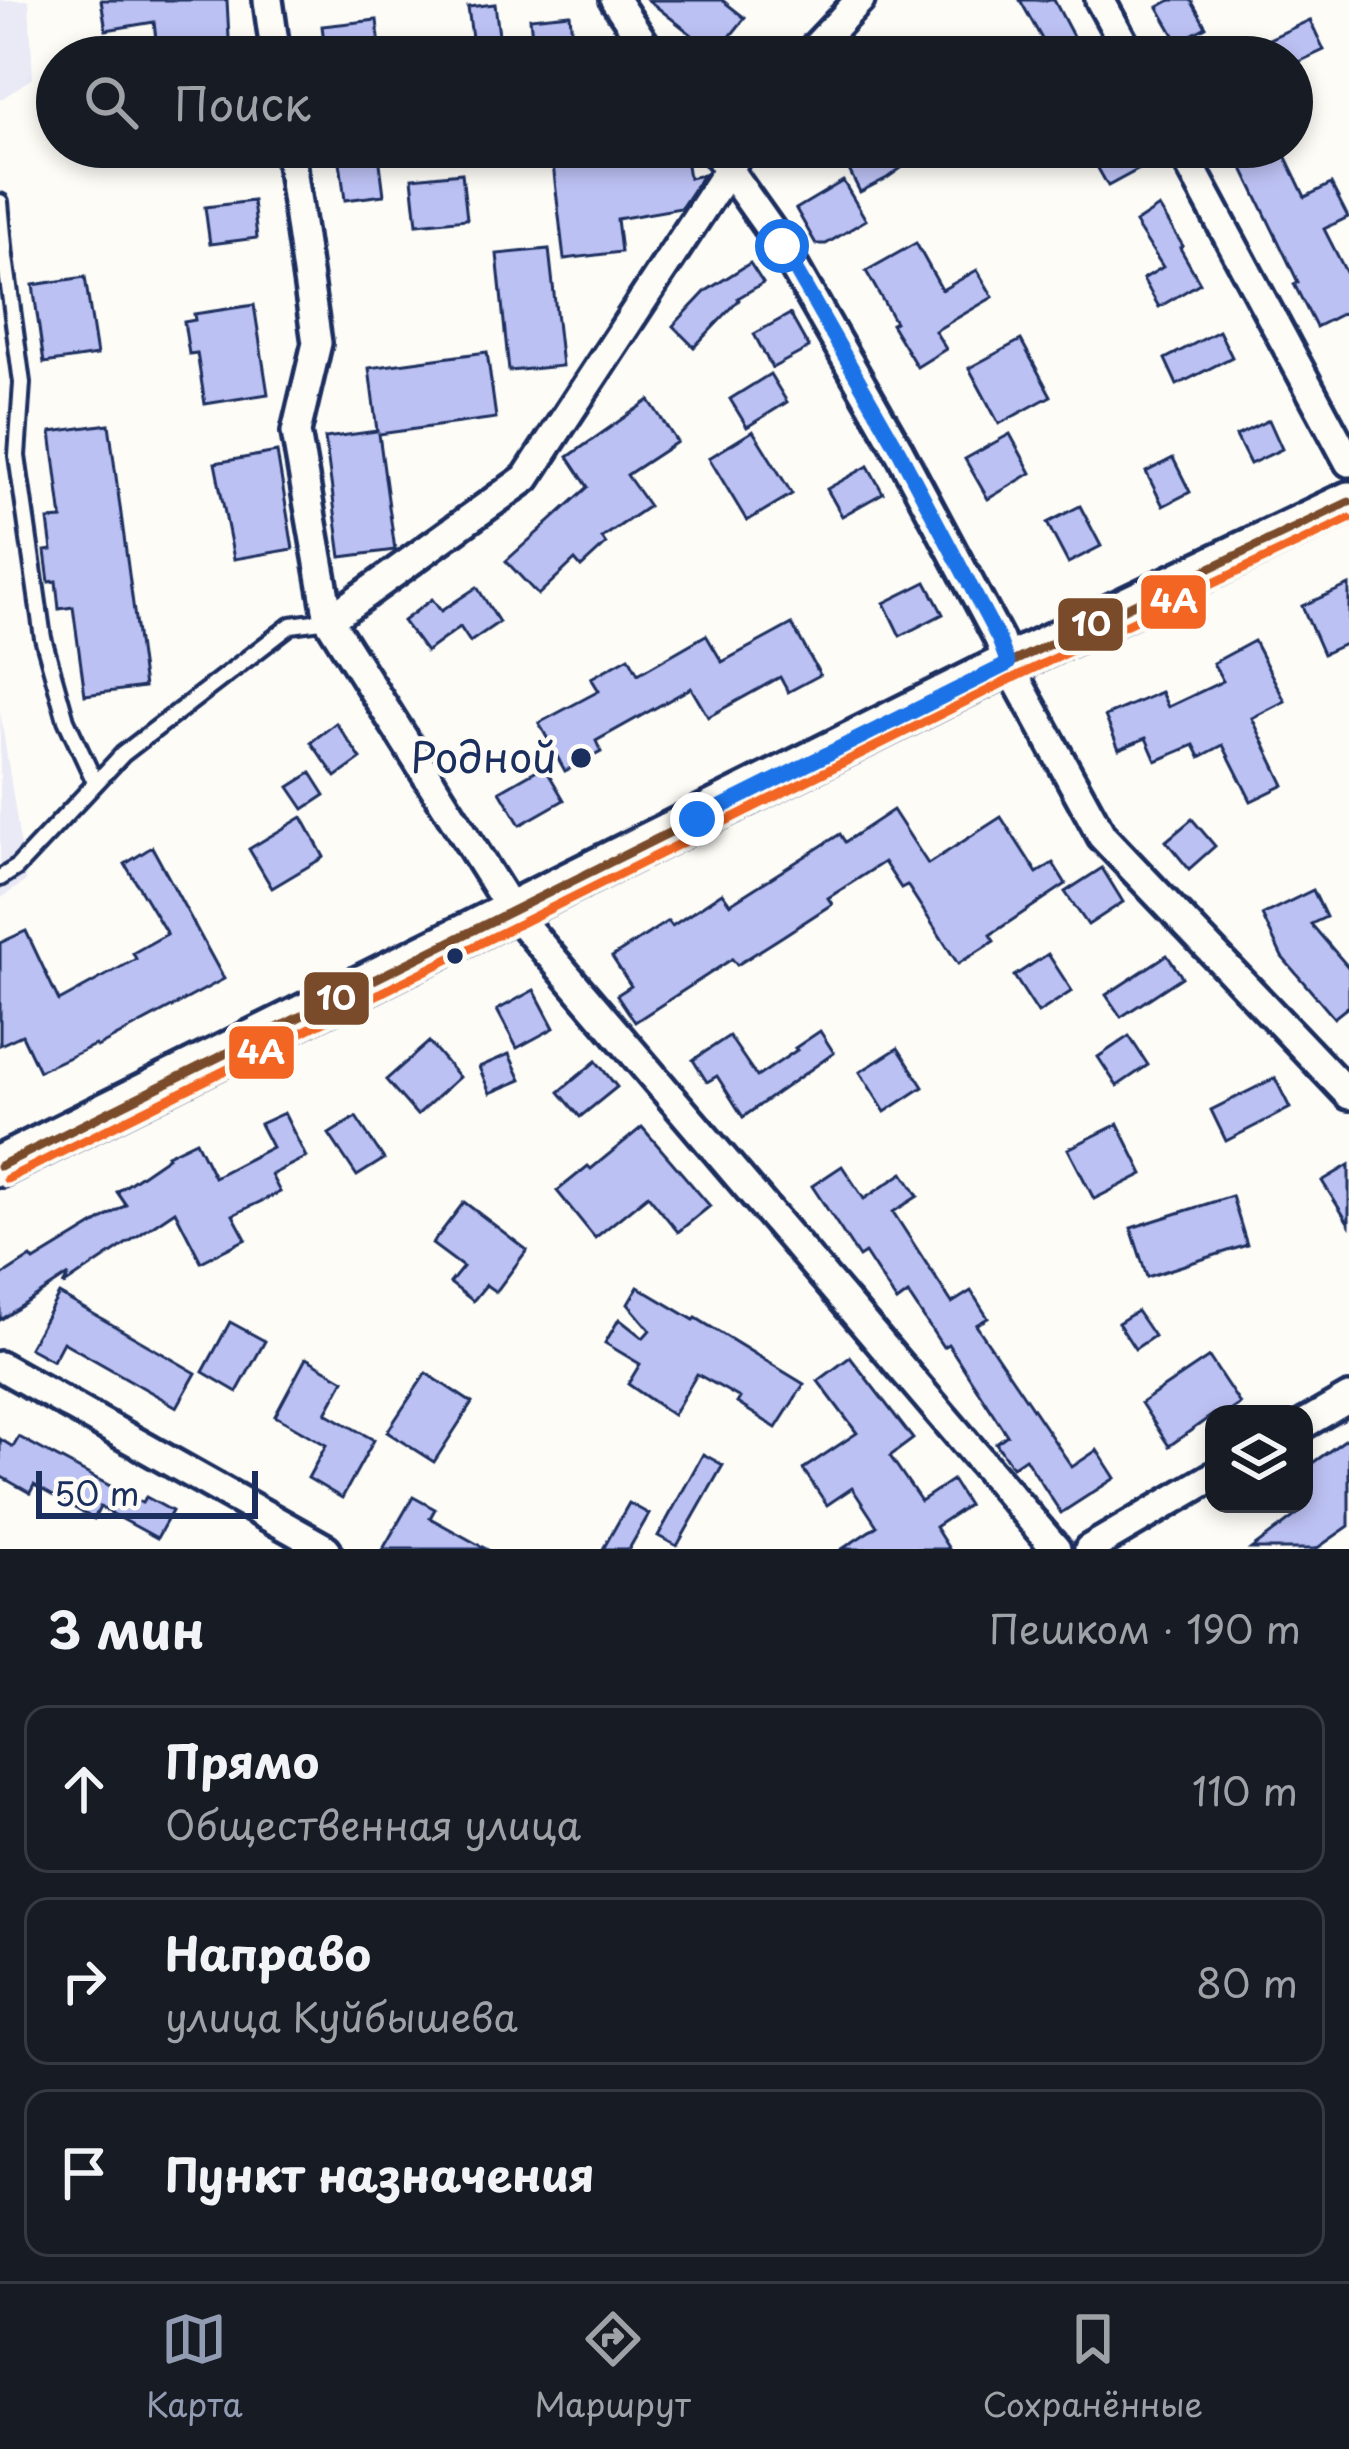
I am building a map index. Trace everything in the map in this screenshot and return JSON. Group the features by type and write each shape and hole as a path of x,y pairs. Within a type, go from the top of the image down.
{"main road":[{"path":"0,1166 1008,664 1349,502"}],"street":[{"path":"268,0 273,36"},
{"path":"615,0 639,36"},
{"path":"826,36 860,0"},
{"path":"1100,0 1120,36"},
{"path":"292,168 317,343 296,432 329,620 512,911 1056,1549"},
{"path":"329,620 526,478 730,168"},
{"path":"741,168 899,451 1102,836 1349,1095"},
{"path":"1191,168 1349,462"},
{"path":"0,1366 326,1549"},
{"path":"1313,1419 1349,1398"},
{"path":"1089,1549 1205,1481"}],"lane":[{"path":"0,202 2,258 22,382 17,456 43,638 66,720 95,782"},
{"path":"0,878 16,868 123,754 291,625 329,620"}],"shaded area":[{"path":"0,0 29,0 33,78 0,100"},
{"path":"0,710 26,881 0,899"}],"building":[{"path":"101,0 227,0 229,36 156,36 154,22 106,30"},
{"path":"648,0 722,0 745,18 730,36 693,36"},
{"path":"1020,0 1054,0 1073,36 1040,36"},
{"path":"1171,0 1191,0 1206,27 1189,36 1175,36 1158,7"},
{"path":"495,4 499,36 472,36 468,7"},
{"path":"570,14 572,36 532,36 530,18"},
{"path":"377,20 379,36 323,36 322,26"},
{"path":"1310,20 1324,50 1313,55 1313,36 1276,36"},
{"path":"341,168 381,168 384,195 345,200"},
{"path":"553,168 688,168 689,178 703,175 681,208 617,219 621,252 564,259"},
{"path":"848,168 901,168 887,178 860,192"},
{"path":"1098,168 1141,168 1108,186"},
{"path":"1243,168 1291,168 1305,197 1331,184 1348,217 1324,229 1349,278 1349,310 1316,327 1294,284 1298,282"},
{"path":"462,173 467,219 417,224 412,178"},
{"path":"843,181 866,220 826,244 816,244 796,209"},
{"path":"253,201 257,238 210,244 205,207"},
{"path":"1159,207 1200,283 1159,307 1143,279 1163,267 1135,223"},
{"path":"916,243 942,290 977,270 993,297 935,331 946,349 917,367 866,271"},
{"path":"549,249 562,366 509,371 497,254"},
{"path":"750,263 763,283 738,298 694,347 673,326 706,291"},
{"path":"85,277 97,355 44,363 33,285"},
{"path":"254,305 268,394 205,404 197,353 189,354 184,322 195,320 194,314"},
{"path":"790,314 809,348 772,368 754,334"},
{"path":"1219,331 1232,357 1177,385 1165,359"},
{"path":"1021,340 1051,396 999,424 969,368"},
{"path":"487,352 496,418 379,434 395,550 341,557 325,438 377,431 369,368"},
{"path":"770,374 787,402 747,427 730,399"},
{"path":"649,400 677,442 627,475 649,506 602,538 606,544 581,567 575,560 538,595 506,561 588,487 568,457"},
{"path":"1269,420 1282,449 1250,464 1236,436"},
{"path":"109,424 144,687 85,695 73,607 59,609 56,581 49,582 48,520 62,519 51,432"},
{"path":"753,431 792,494 747,521 709,458"},
{"path":"1010,434 1031,473 988,499 965,459"},
{"path":"277,452 293,549 234,559 215,463"},
{"path":"1173,458 1190,492 1163,506 1146,472"},
{"path":"868,466 883,493 842,516 827,489"},
{"path":"1080,506 1101,546 1068,563 1047,523"},
{"path":"926,582 943,614 900,636 884,603"},
{"path":"1349,585 1349,642 1323,654 1302,606"},
{"path":"477,587 499,622 470,642 460,627 426,652 403,621 432,599 441,611"},
{"path":"792,624 820,675 788,692 780,677 708,717 691,688 596,741 601,752 565,771 539,723 599,691 591,678 629,657 638,674 706,635 722,662"},
{"path":"1254,641 1285,701 1252,718 1284,785 1251,801 1223,745 1200,757 1194,745 1156,761 1146,738 1119,749 1105,716 1161,692 1168,707 1223,681 1213,663"},
{"path":"336,723 361,759 336,777 311,742"},
{"path":"544,766 564,800 520,825 500,791"},
{"path":"311,773 325,795 304,809 289,787"},
{"path":"893,810 928,864 1001,817 1037,873 1053,863 1066,884 990,935 994,941 958,964 907,885 901,888 884,862 828,898 832,904 783,936 737,965 732,959 635,1022 617,995 631,986 612,957 722,893 730,904 840,834 845,842"},
{"path":"302,817 324,857 272,888 249,849"},
{"path":"1192,819 1215,846 1189,869 1166,841"},
{"path":"152,847 224,979 97,1047 39,1071 22,1035 0,1045 0,943 26,931 59,1001 136,959 133,953 167,934 125,864"},
{"path":"1102,868 1123,902 1088,925 1065,892"},
{"path":"1313,890 1326,917 1311,924 1349,968 1349,1006 1334,1018 1282,957 1262,915"},
{"path":"1048,954 1072,991 1038,1013 1014,976"},
{"path":"1167,955 1182,977 1121,1017 1106,995"},
{"path":"534,990 554,1028 517,1048 497,1010"},
{"path":"820,1031 834,1053 743,1117 717,1076 707,1082 693,1060 729,1036 757,1077"},
{"path":"1129,1036 1148,1065 1117,1086 1098,1057"},
{"path":"429,1042 459,1077 417,1115 386,1080"},
{"path":"898,1048 923,1087 885,1112 860,1072"},
{"path":"509,1054 521,1080 490,1093 479,1067"},
{"path":"596,1061 617,1087 580,1117 559,1092"},
{"path":"1275,1078 1290,1108 1226,1141 1211,1110"},
{"path":"284,1113 306,1157 271,1175 280,1192 233,1215 246,1239 201,1262 175,1211 63,1286 69,1275 0,1320 0,1277 126,1205 117,1192 167,1155 196,1141 214,1177 272,1147 260,1124"},
{"path":"356,1117 384,1159 357,1176 329,1134"},
{"path":"1118,1124 1143,1174 1094,1199 1068,1149"},
{"path":"642,1127 710,1206 678,1232 648,1195 595,1238 557,1191"},
{"path":"1349,1165 1349,1224 1322,1181"},
{"path":"842,1166 864,1199 903,1173 918,1196 893,1212 952,1303 971,1291 988,1318 976,1325 1072,1467 1097,1450 1115,1478 1061,1513 1025,1458 1012,1467 996,1443 1007,1435 948,1344 943,1347 908,1294 897,1302 865,1253 859,1257 812,1186"},
{"path":"1232,1196 1247,1245 1147,1277 1131,1228"},
{"path":"464,1202 527,1250 496,1292 486,1285 473,1301 450,1283 463,1267 432,1244"},
{"path":"638,1287 804,1384 776,1428 737,1403 740,1398 697,1374 673,1415 628,1384 640,1364 605,1343 619,1319 643,1338 650,1330 628,1304"},
{"path":"59,1294 196,1373 177,1407 63,1342 53,1361 29,1348"},
{"path":"1137,1311 1154,1336 1135,1349 1118,1323"},
{"path":"230,1322 265,1341 237,1392 203,1372"},
{"path":"850,1357 913,1439 890,1456 921,1501 952,1480 968,1505 935,1527 949,1549 842,1549 877,1526 852,1488 827,1505 803,1469 857,1433 818,1381"},
{"path":"1209,1357 1240,1404 1205,1405 1205,1420 1169,1446 1141,1403"},
{"path":"306,1358 344,1380 326,1413 374,1440 342,1498 308,1478 326,1445 275,1416"},
{"path":"426,1373 472,1403 434,1462 387,1432"},
{"path":"19,1437 142,1503 146,1497 172,1511 157,1538 100,1507 94,1519 34,1485 30,1493 0,1476 0,1439 13,1447"},
{"path":"1349,1437 1349,1526 1316,1549 1251,1549 1299,1513 1313,1513 1313,1463"},
{"path":"703,1454 723,1465 677,1546 658,1536"},
{"path":"413,1497 435,1509 430,1518 486,1549 383,1549"},
{"path":"629,1503 649,1514 629,1549 603,1549"}],"transit line":[{"name":"10","path":"0,1166 1008,664 1349,502"},
{"name":"4А","path":"7,1179 1015,677 1349,519"}],"place":[{"name":"Родной","path":"581,758"}],"route":[{"path":"697,819 1008,664 899,451 782,246"}]}
